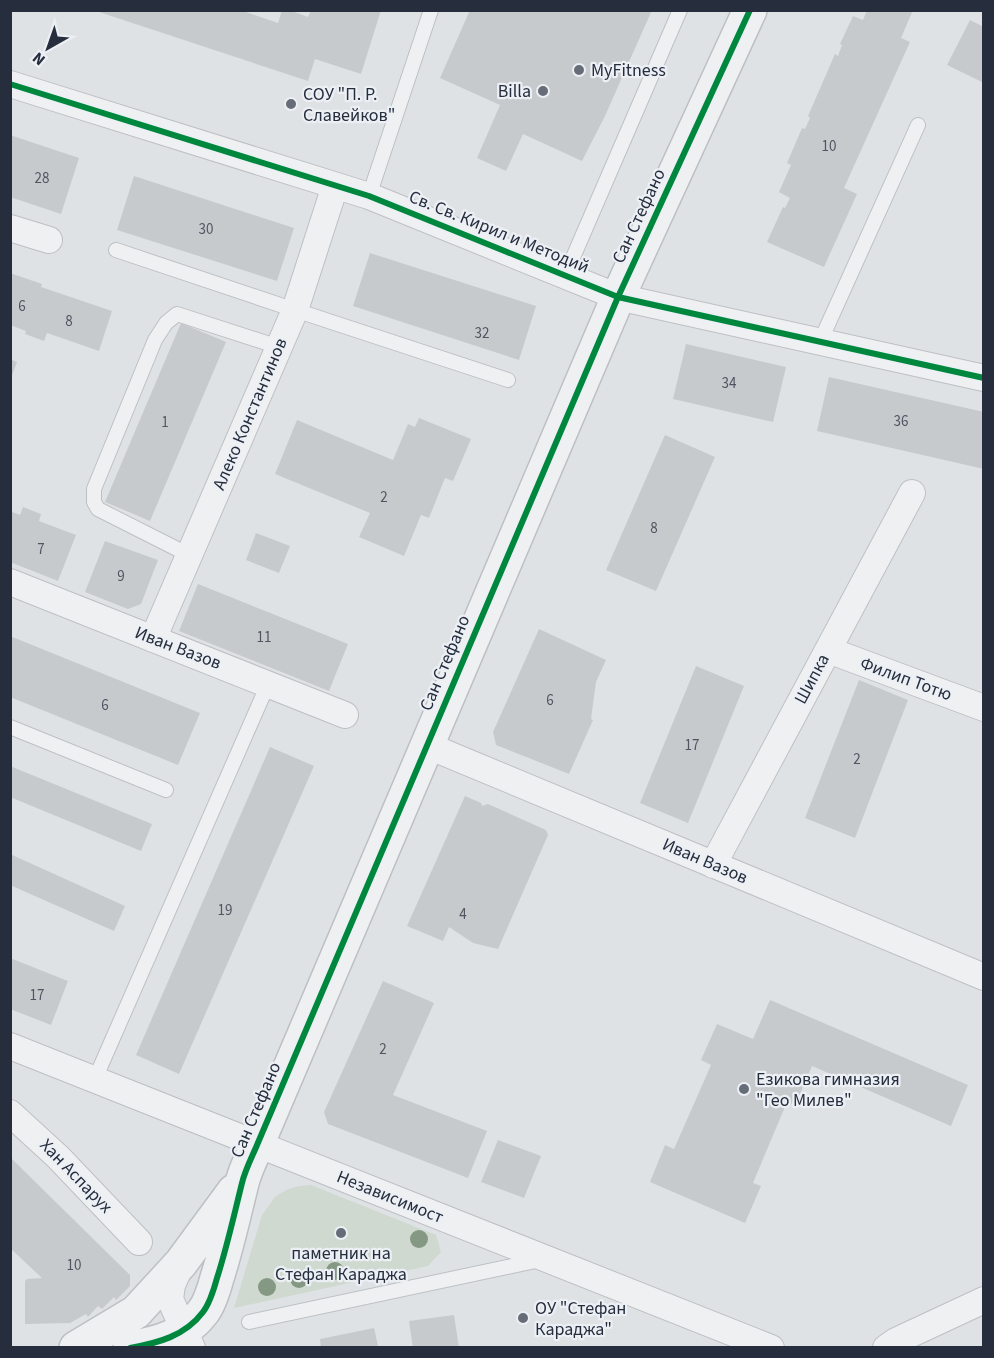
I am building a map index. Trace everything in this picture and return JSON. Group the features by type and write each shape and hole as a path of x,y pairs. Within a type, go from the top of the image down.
{"street":[{"name":"Сан Стефано","path":"188,1339 212,1294 227,1248 243,1180 426,745 618,297 750,10"},
{"name":"Св. Св. Кирил и Методий","path":"10,84 369,196 618,297 984,378"},
{"name":"Алеко Константинов","path":"153,639 295,310 335,186"},
{"path":"10,228 49,240"},
{"name":"Шипка","path":"713,865 912,493"},
{"name":"Иван Вазов","path":"10,582 345,715"},
{"name":"Филип Тотю","path":"828,650 984,708"},
{"name":"Иван Вазов","path":"426,745 984,977"},
{"name":"Независимост","path":"10,1046 771,1347"},
{"name":"Хан Аспарух","path":"10,1113 58,1157 139,1242"},
{"name":"Сан Стефано","path":"75,1347 136,1312 181,1263 243,1180"},
{"path":"130,1347 149,1345 168,1339 188,1339 170,1299 172,1285 181,1263"},
{"path":"891,1345 984,1300"}],"lane":[{"path":"369,196 431,10"},
{"path":"564,276 680,10"},
{"path":"820,342 918,125"},
{"path":"116,250 508,380"},
{"path":"189,555 98,509 94,502 94,489 155,340 166,323 177,314 279,347"},
{"path":"95,1079 268,684"},
{"path":"10,727 166,790"},
{"path":"249,1322 545,1259"}],"shaded area":[{"path":"311,1185 436,1235 441,1252 428,1266 234,1308 262,1215 275,1197 286,1190"}],"building":[{"path":"240,10 278,23 282,10 289,10 308,17 311,10 381,10 361,74 315,59 308,81 96,11"},
{"name":"Billa","path":"470,10 652,10 605,116 582,161 523,134 506,171 477,158 500,105 440,78"},
{"path":"867,10 913,10 901,38 910,42 844,188 857,194 824,267 767,242 783,207 785,208 790,198 779,192 791,165 787,163 802,128 805,129 810,118 808,116 835,54 838,56 842,45 840,44 853,16 863,20"},
{"path":"970,20 984,27 984,83 947,65"},
{"path":"10,135 79,158 61,214 10,197"},
{"path":"134,176 294,228 277,281 117,230"},
{"path":"370,253 536,306 519,360 353,306"},
{"path":"10,273 42,284 41,287 112,311 99,351 47,333 44,341 10,325"},
{"path":"181,323 226,342 150,521 105,502"},
{"path":"686,344 786,367 773,422 673,399"},
{"path":"10,359 17,362 11,378 10,378"},
{"path":"829,377 984,412 984,469 817,431"},
{"path":"419,418 471,439 453,481 445,478 429,518 421,515 404,556 359,537 370,513 275,474 297,420 393,460 408,424 415,427"},
{"path":"665,435 715,457 656,591 606,570"},
{"path":"23,507 41,514 39,521 76,535 58,581 10,562 10,511 20,515"},
{"path":"256,533 290,546 279,573 246,560"},
{"path":"105,541 158,560 141,604 128,609 85,592"},
{"path":"198,584 348,644 329,691 179,631"},
{"path":"539,629 606,660 596,682 591,719 593,720 569,774 496,745 493,732"},
{"path":"10,636 200,713 178,765 10,697"},
{"path":"696,666 744,686 688,823 640,803"},
{"path":"859,680 908,700 855,838 805,818"},
{"path":"270,747 314,766 179,1074 136,1055"},
{"path":"10,766 152,824 141,851 10,797"},
{"path":"465,796 481,803 482,806 488,804 546,830 548,835 498,949 473,943 449,927 443,941 407,926"},
{"path":"10,854 125,906 114,931 10,885"},
{"path":"10,958 68,981 51,1025 10,1009"},
{"path":"383,981 434,1003 393,1095 487,1131 468,1178 328,1124 324,1112"},
{"path":"770,1000 968,1085 951,1126 812,1066 797,1101 793,1099 792,1104 787,1102 753,1183 761,1186 745,1223 650,1182 665,1145 674,1149 711,1065 701,1060 717,1024 753,1039"},
{"path":"498,1140 541,1156 524,1198 481,1182"},
{"path":"12,1159 130,1275 130,1286 116,1300 114,1297 102,1309 98,1306 88,1317 86,1314 70,1323 25,1324 25,1281 42,1278 10,1248 10,1161"},
{"path":"454,1315 459,1348 413,1348 409,1321"},
{"path":"374,1328 378,1346 373,1348 321,1348 320,1339"}],"cycle path":[{"path":"130,1348 161,1341 179,1333 196,1320 210,1300 243,1178 618,297 750,10"},
{"path":"10,84 369,196 618,297 984,378"}],"place":[{"name":"MyFitness","path":"579,70"},
{"name":"Billa","path":"543,91"},
{"name":"СОУ \"П. Р. Славейков\"","path":"291,104"},
{"name":"Езикова гимназия \"Гео Милев\"","path":"744,1089"},
{"name":"паметник на Стефан Караджа","path":"341,1233"},
{"name":"ОУ \"Стефан Караджа\"","path":"523,1318"}]}
